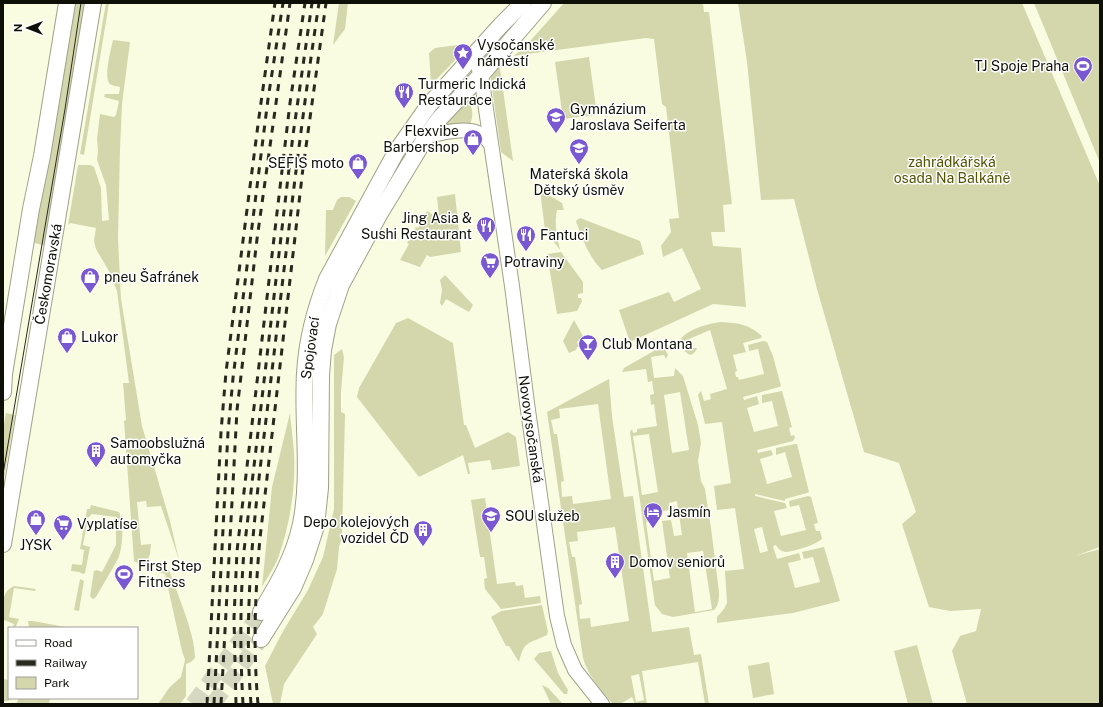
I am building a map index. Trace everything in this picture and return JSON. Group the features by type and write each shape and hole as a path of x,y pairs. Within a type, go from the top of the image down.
{"main road":[{"name":"Českomoravská","path":"3,392 4,374 31,209 42,156 67,3"},
{"name":"Českomoravská","path":"3,544 93,3"},
{"path":"490,142 481,75 474,55 523,3"},
{"path":"426,137 440,118 481,75 543,3"},
{"name":"Spojovací","path":"261,612 280,580 292,555 301,524 304,506 306,468 305,372 308,347 318,302 336,262 396,152 429,105 474,55"},
{"path":"426,137 458,131 478,132 490,142"},
{"name":"Spojovací","path":"261,639 278,615 293,588 305,560 316,526 320,488 320,375 324,343 335,300 347,273 411,160 426,137"},
{"name":"Novovysočanská","path":"490,142 511,278 527,403 558,616 564,645 575,670 602,704"}],"green space":[{"path":"73,3 85,3 77,51 71,103 47,246 34,243"},
{"path":"106,3 109,3 84,155 80,154"},
{"path":"339,3 348,3 345,29 333,45"},
{"path":"564,3 703,3 704,12 709,12 732,204 723,205 725,232 711,232 713,246 741,248 746,307 713,304 630,342 619,310 669,292 674,302 701,289 682,248 663,257 661,246 671,232 669,219 679,218 666,107 662,104 654,39 646,38 513,56 524,48"},
{"name":"zahrádkářská osada Na Balkáně","path":"738,3 1022,3 1100,186 1100,547 1075,556 1100,549 1100,704 967,704 952,651 960,636 976,631 981,609 950,611 929,607 902,524 916,512 899,463 864,452 817,289 794,199 761,200 747,62"},
{"name":"TJ Spoje Praha","path":"1034,3 1100,3 1100,163"},
{"path":"113,40 130,42 122,104 120,149 118,238 121,299 142,426 170,521 179,560 161,506 147,507 146,501 137,502 141,545 151,544 150,554 145,567 134,561 124,421 126,420 123,383 129,383 117,291 110,273 96,249 94,241 96,228 70,223 68,225 78,165 90,165 94,167 101,188 102,221 109,220 106,185 97,160 97,139 100,114 114,117 116,115 119,101 104,97 105,94 119,94 120,87 110,84 107,76"},
{"path":"458,45 459,56 431,85 429,53 435,48"},
{"path":"589,57 597,115 563,119 555,62"},
{"path":"499,61 513,161 501,152 490,73"},
{"path":"467,97 472,112 472,118 469,126 446,127 445,122"},
{"path":"540,190 562,203 564,210 557,210 556,220 556,230 560,250 545,230"},
{"path":"455,194 461,252 430,257 427,255 420,267 400,260 409,244 407,243 416,227 418,228 427,211 437,217 439,216 437,197"},
{"path":"341,197 349,197 356,201 325,256 326,210 333,210 337,200"},
{"path":"580,218 640,241 644,254 602,270 593,259 583,241 576,221"},
{"path":"561,252 583,282 583,293 578,294 578,298 581,298 582,301 577,311 557,314 547,254"},
{"path":"445,275 473,305 469,312 446,299 442,306 440,303 442,290 440,280"},
{"path":"408,318 453,343 464,425 466,425 475,448 508,432 516,437 520,466 492,470 490,460 468,463 470,474 468,474 463,455 419,477 357,397 359,388 396,323"},
{"path":"574,320 584,338 577,342 579,347 577,347 576,350 569,353 563,341"},
{"path":"727,322 743,325 762,336 761,338 743,343 746,352 733,355 737,371 735,372 736,377 738,377 739,380 764,374 758,349 749,351 748,345 763,341 767,342 773,356 781,386 743,397 744,400 757,396 759,404 747,408 754,432 778,426 772,401 762,403 762,395 782,391 792,427 789,428 791,436 794,435 795,438 793,441 757,450 758,453 771,450 773,455 760,459 767,484 792,477 785,452 776,455 776,448 797,444 809,492 785,499 785,501 755,494 755,496 785,503 787,508 774,511 781,536 806,530 799,505 790,507 789,501 808,496 811,497 818,523 814,524 816,531 820,531 822,539 805,547 786,552 780,550 776,545 773,546 777,559 799,553 801,560 788,563 795,588 820,582 813,557 804,559 802,552 824,547 840,601 793,613 717,623 717,617 727,603 725,571 744,569 735,508 717,510 714,486 731,483 722,422 705,424 698,395 701,391 704,401 711,399 710,394 727,389 710,330 689,339 692,348 697,348 692,354 685,351 680,341 682,337 692,330 716,323","holes":["762,527 768,551 760,553 754,529"]},
{"path":"659,348 665,349 668,355 666,359 664,355 651,357 654,378 674,376 675,368 683,376 698,425 701,443 698,461 701,481 705,489 719,592 718,604 714,610 673,617 662,614 655,605 630,432 632,429 633,433 637,432 637,429 657,426 654,404 651,405 650,395 654,394 652,381 648,382 646,369 622,372 624,368","holes":["680,392 689,450 672,453 664,395","649,434 658,492 642,495 633,436","677,501 682,535 674,536 671,520 662,521 670,578 654,581 646,522 659,520 658,512 670,510 669,503","703,551 712,609 695,612 687,553"]},
{"path":"342,349 344,357 341,412 345,414 342,538 339,547 337,569 323,614 313,627 317,634 284,684 280,704 273,704 265,666 282,633 308,590 323,557 334,509 334,355"},
{"path":"609,379 612,416 624,497 633,496 652,632 689,627 694,655 701,654 709,704 705,704 698,662 642,671 647,704 635,704 632,697 622,704 613,704 588,671 583,658 547,412","holes":["598,404 611,499 573,504 572,496 562,497 561,482 564,481 557,434 554,434 551,420 560,418 559,409","615,527 629,621 591,627 590,618 580,619 579,605 582,604 575,557 572,557 569,542 578,541 577,532","639,674 644,700 636,702 631,676"]},
{"path":"6,413 15,415 3,484 3,430"},
{"path":"290,413 294,452 294,479 289,519 278,558 262,587 272,487"},
{"path":"485,498 497,584 515,582 516,586 523,585 525,598 540,596 541,603 501,609 485,589 484,579 487,578 484,557 480,557 471,500"},
{"path":"91,505 119,512 122,529 121,548 118,559 96,597 93,599 90,596 94,571 97,570 102,572 116,545 116,517 92,514 88,518 83,545 90,547 85,573 83,574 71,571 72,564 82,565 84,550 80,549 87,509 90,509"},
{"path":"161,569 168,569 170,572 186,615 194,648 195,658 186,664 186,696 180,704 158,704 169,688 181,677 185,660 165,574 159,572"},
{"path":"80,579 84,581 79,611 74,610"},
{"path":"14,586 36,589 35,591 14,588 9,617 19,619 16,626 14,627 14,624 4,620 3,621 4,596"},
{"path":"542,605 548,632 547,635 525,646 519,662 509,646 506,646 491,617 501,611"},
{"path":"28,621 66,627 29,627"},
{"path":"917,645 933,704 908,704 894,651"},
{"path":"551,651 558,673 568,690 567,694 564,694 534,659 539,653"},
{"path":"769,662 774,694 753,698 748,666"},
{"path":"3,679 8,680 8,699 11,699 8,701 3,701"},
{"path":"542,685 548,688 563,704 551,704"},
{"path":"18,699 50,699 49,704 16,704"}],"tunnel":[{"path":"193,704 261,612"},
{"path":"213,704 261,639"}],"tram line":[{"path":"3,474 65,109 81,3"}],"railway":[{"path":"207,704 221,432 226,372 275,3"},
{"path":"214,704 228,432 233,378 268,99 283,3"},
{"path":"221,704 237,410 257,239 290,3"},
{"path":"236,704 234,618 237,551 290,103 305,3"},
{"path":"243,704 241,628 244,551 293,135 312,3"},
{"path":"251,704 248,622 253,541 294,191 319,3"},
{"path":"258,704 256,683 255,621 260,538 303,168 326,3"}],"place":[{"name":"Vysočanské náměstí","path":"463,70"},
{"name":"TJ Spoje Praha","path":"1083,83"},
{"name":"Turmeric Indická Restaurace","path":"404,109"},
{"name":"Gymnázium Jaroslava Seiferta","path":"556,134"},
{"name":"Flexvibe Barbershop","path":"473,156"},
{"name":"Mateřská škola Dětský úsměv","path":"579,165"},
{"name":"SEFIS moto","path":"358,180"},
{"name":"Jing Asia & Sushi Restaurant","path":"486,243"},
{"name":"Fantuci","path":"526,252"},
{"name":"Potraviny","path":"490,279"},
{"name":"pneu Šafránek","path":"90,294"},
{"name":"Lukor","path":"67,354"},
{"name":"Club Montana","path":"588,361"},
{"name":"Samoobslužná automyčka","path":"96,468"},
{"name":"Jasmín","path":"653,529"},
{"name":"SOU služeb","path":"491,533"},
{"name":"JYSK","path":"36,536"},
{"name":"Vyplatíse","path":"63,541"},
{"name":"Depo kolejových vozidel ČD","path":"423,547"},
{"name":"Domov seniorů","path":"615,579"},
{"name":"First Step Fitness","path":"124,591"}]}
